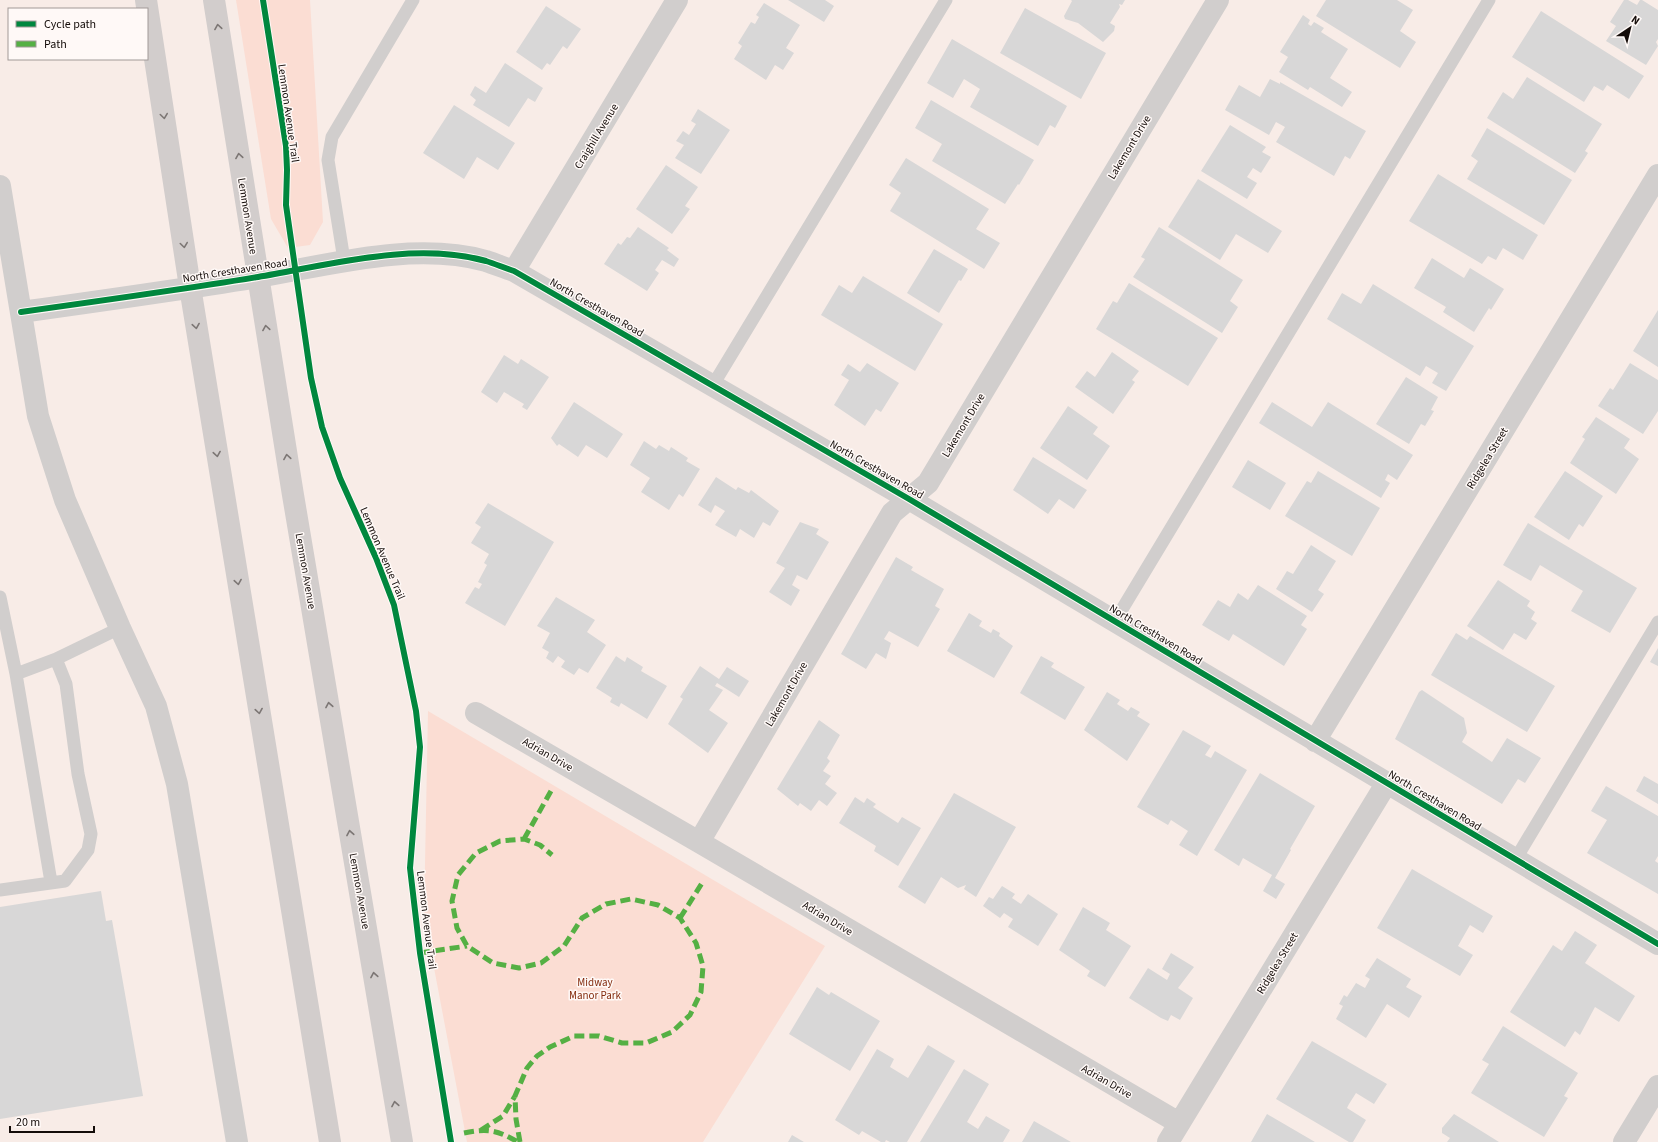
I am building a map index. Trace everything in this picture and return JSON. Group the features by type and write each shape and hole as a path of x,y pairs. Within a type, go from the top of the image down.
{"main road":[{"name":"Lemmon Avenue","path":"214,0 258,277 402,1142"},
{"path":"148,13 190,287 330,1142"}],"street":[{"name":"Craighill Avenue","path":"514,271 677,0"},
{"name":"Lakemont Drive","path":"699,842 892,513 928,483 1218,0"},
{"name":"Ridgelea Street","path":"1315,741 1658,175"},
{"path":"0,186 38,416 65,500 120,628 156,706 177,784 237,1142"},
{"name":"North Cresthaven Road","path":"21,312 258,277 344,260 404,255 445,254 485,261 514,271 909,499 1386,784 1658,944"},
{"name":"Adrian Drive","path":"476,713 1179,1123"},
{"name":"Ridgelea Street","path":"1168,1142 1386,784"},
{"path":"1624,1142 1658,1086"}],"lane":[{"path":"344,260 328,160 332,137 413,0"},
{"path":"713,385 946,0"},
{"path":"1115,621 1489,0"},
{"path":"0,598 16,674 51,882"},
{"path":"1515,860 1658,622"},
{"path":"16,674 56,659 120,628"},
{"path":"0,890 65,880 88,850 91,834 78,774 66,684 56,659"}],"green space":[{"path":"236,0 310,0 323,222 310,245 288,248 271,219"},
{"name":"Midway Manor Park","path":"428,711 825,946 703,1142 467,1142 424,915"}],"building":[{"path":"788,0 825,0 834,6 824,22"},
{"path":"1071,0 1125,0 1122,5 1119,4 1120,7 1110,23 1115,26 1114,31 1103,42 1078,23 1065,19 1064,16 1072,1"},
{"path":"1326,0 1397,0 1413,10 1400,31 1416,42 1400,68 1316,16"},
{"path":"1624,0 1628,0 1637,5 1640,0 1642,0 1658,10 1658,39 1656,42 1658,46 1646,65 1606,41 1616,26 1610,22"},
{"path":"764,3 800,25 786,48 794,53 783,70 775,65 766,80 734,59 742,46 738,43 751,22 755,24 759,17 756,15"},
{"path":"546,6 581,29 567,49 563,46 550,65 547,63 542,70 516,52"},
{"path":"1025,8 1106,53 1081,99 1000,53"},
{"path":"1541,11 1644,76 1629,99 1607,85 1603,91 1594,86 1584,102 1512,57"},
{"path":"1303,15 1310,20 1308,24 1311,26 1314,22 1324,28 1321,32 1348,49 1330,78 1352,92 1342,107 1310,87 1308,90 1279,72 1288,57 1280,52"},
{"path":"952,39 1067,106 1055,128 1050,125 1038,146 970,107 980,89 964,79 953,98 927,83"},
{"path":"505,63 543,88 535,102 528,98 509,127 473,105 476,100 470,95 475,86 486,93"},
{"path":"1527,77 1602,124 1585,151 1588,153 1575,173 1487,118 1503,92 1513,99"},
{"path":"1270,79 1280,84 1280,82 1366,131 1350,159 1345,156 1334,176 1276,142 1285,127 1276,122 1269,135 1225,110 1239,85 1260,97"},
{"path":"931,100 1034,160 1019,185 1018,184 1005,204 932,161 942,144 915,128"},
{"path":"454,105 515,143 498,170 477,157 464,179 423,153"},
{"path":"698,109 730,130 701,174 675,158 684,145 676,141 683,131 689,135 696,124 691,121"},
{"path":"1230,125 1266,147 1262,152 1271,157 1261,173 1253,168 1247,177 1257,183 1247,199 1201,171"},
{"path":"1487,128 1572,180 1544,225 1467,179 1478,161 1471,156"},
{"path":"906,158 989,209 976,229 1000,243 984,269 890,211 901,193 889,185"},
{"path":"666,165 698,187 685,206 690,209 672,234 636,209"},
{"path":"1438,174 1538,235 1523,260 1503,248 1496,260 1488,256 1482,264 1409,221"},
{"path":"1198,179 1282,231 1268,253 1236,234 1220,260 1168,227"},
{"path":"638,227 669,248 667,250 679,259 674,267 662,260 655,270 659,273 647,291 604,264 618,243 621,245 627,237 630,238"},
{"path":"1159,227 1243,280 1230,301 1238,307 1222,333 1133,277 1145,259 1141,257"},
{"path":"934,249 968,269 961,281 959,280 939,313 907,293"},
{"path":"1432,258 1464,278 1470,268 1504,289 1491,310 1489,308 1474,332 1443,312 1446,307 1414,288"},
{"path":"863,276 943,324 915,371 821,315 839,285 852,293"},
{"path":"1129,283 1218,338 1188,386 1096,329 1113,301 1117,303"},
{"path":"1373,284 1474,346 1446,391 1432,383 1438,373 1426,366 1420,376 1327,319 1342,293 1361,304"},
{"path":"1658,310 1658,367 1633,351"},
{"path":"1112,352 1139,371 1132,380 1135,382 1113,414 1075,387 1087,371 1095,377"},
{"path":"504,355 518,364 521,359 549,377 527,410 522,407 524,404 504,392 497,403 481,392"},
{"path":"867,363 899,383 881,412 876,409 865,426 834,405 849,380 841,375 848,364 860,372"},
{"path":"1630,363 1658,380 1658,411 1643,434 1598,406 1610,388 1613,390"},
{"path":"1406,377 1438,397 1431,410 1434,411 1425,426 1421,424 1409,444 1376,424"},
{"path":"574,402 623,434 607,458 586,445 578,457 559,444 557,446 551,438"},
{"path":"1272,402 1312,427 1328,402 1413,455 1397,480 1388,474 1385,480 1390,483 1381,498 1259,423"},
{"path":"1068,406 1098,427 1093,434 1110,446 1087,480 1040,448"},
{"path":"1596,417 1630,439 1624,448 1639,459 1616,494 1570,463 1585,439 1582,437"},
{"path":"644,441 656,449 659,445 669,451 671,447 688,458 686,461 700,469 683,497 679,494 669,510 641,492 650,478 630,465"},
{"path":"1033,457 1087,490 1074,509 1059,499 1048,514 1013,490"},
{"path":"1248,460 1286,483 1270,510 1232,487"},
{"path":"1318,471 1380,508 1352,556 1285,516 1307,481 1311,483"},
{"path":"1565,471 1603,496 1583,527 1579,524 1569,540 1534,517"},
{"path":"716,477 736,490 738,487 749,493 751,490 779,511 770,526 763,522 754,538 740,529 736,537 715,525 725,511 715,505 711,513 698,505"},
{"path":"488,503 554,542 505,626 465,603 475,587 479,589 482,584 478,582 487,565 484,563 489,554 471,543 481,527 475,523"},
{"path":"800,522 819,529 816,534 829,542 807,580 797,575 792,585 800,590 791,606 769,592 785,568 776,563"},
{"path":"1528,523 1637,588 1610,633 1571,611 1583,591 1540,565 1531,581 1503,565"},
{"path":"1311,545 1336,561 1318,590 1324,594 1312,612 1276,589 1287,571 1293,574"},
{"path":"896,557 913,567 911,570 944,589 935,606 940,609 918,647 889,631 884,639 891,643 886,659 876,653 866,669 841,654"},
{"path":"1498,580 1530,601 1527,606 1535,612 1531,619 1537,623 1526,640 1514,633 1503,650 1467,626"},
{"path":"1258,585 1307,616 1301,625 1307,629 1284,666 1233,634 1229,641 1202,625 1218,600 1230,607 1238,593 1248,600"},
{"path":"556,597 595,620 587,632 606,645 588,673 579,668 574,675 561,667 565,661 558,656 553,663 546,658 549,652 542,648 550,633 537,626"},
{"path":"969,613 982,621 979,626 991,633 993,629 1000,633 999,636 1013,646 994,678 947,651"},
{"path":"1456,633 1467,640 1470,636 1555,686 1527,732 1431,675"},
{"path":"1658,648 1658,666 1650,662"},
{"path":"616,656 625,662 627,657 643,667 641,671 667,686 647,719 621,703 619,707 610,702 612,698 596,688"},
{"path":"1041,656 1054,663 1051,667 1085,687 1065,720 1020,693"},
{"path":"700,666 719,679 727,667 749,681 739,697 717,683 715,686 723,690 709,710 728,723 708,753 668,724 683,699 680,697"},
{"path":"1422,690 1464,718 1467,733 1462,742 1492,762 1507,738 1541,758 1525,783 1518,779 1502,804 1395,739 1419,692"},
{"path":"1107,692 1120,700 1117,704 1128,711 1131,707 1140,712 1137,716 1150,724 1127,761 1084,730"},
{"path":"819,720 840,735 827,758 830,761 823,771 831,776 825,784 837,793 827,806 819,800 811,811 800,803 798,806 777,789"},
{"path":"1183,730 1211,746 1205,755 1211,758 1215,751 1247,770 1197,856 1179,845 1188,831 1171,820 1168,825 1137,807"},
{"path":"1260,773 1315,806 1275,878 1285,884 1276,899 1263,891 1272,875 1243,858 1239,866 1214,850"},
{"path":"1644,776 1658,784 1658,804 1636,791"},
{"path":"1606,786 1658,816 1658,856 1655,861 1658,863 1658,894 1587,853 1607,820 1591,811"},
{"path":"954,793 1016,827 976,897 964,889 966,885 958,888 941,877 925,904 898,887"},
{"path":"855,797 864,803 867,798 876,804 873,807 898,823 902,817 921,828 898,866 874,851 876,846 839,823"},
{"path":"1412,869 1493,916 1483,933 1470,925 1458,946 1473,955 1460,976 1377,928"},
{"path":"1002,886 1015,894 1012,898 1021,904 1028,894 1058,914 1038,946 1008,927 1013,919 1004,913 1000,918 983,906 989,897 993,899"},
{"path":"101,891 106,921 112,920 143,1096 0,1119 0,907"},
{"path":"1083,907 1110,923 1106,930 1131,946 1105,987 1087,976 1090,971 1059,950"},
{"path":"1575,931 1597,945 1585,963 1635,996 1619,1022 1595,1007 1580,1035 1575,1031 1565,1047 1510,1012 1553,945 1562,951"},
{"path":"1171,953 1194,967 1178,988 1193,998 1180,1020 1171,1015 1168,1021 1129,998 1148,968 1167,980 1170,974 1162,969"},
{"path":"1377,958 1411,979 1406,987 1422,996 1409,1018 1387,1004 1366,1038 1336,1019 1343,1006 1339,1004 1344,995 1347,997 1356,983 1365,988 1370,979 1365,976"},
{"path":"817,987 829,995 831,992 880,1021 850,1071 789,1034"},
{"path":"1503,1026 1578,1073 1564,1096 1568,1098 1544,1137 1471,1093 1489,1064 1482,1060"},
{"path":"1312,1041 1387,1084 1374,1104 1356,1093 1349,1104 1347,1108 1366,1120 1353,1142 1349,1142 1276,1099"},
{"path":"928,1045 955,1061 907,1142 890,1142 886,1140 885,1142 881,1142 862,1131 859,1135 835,1120 877,1049 894,1059 890,1067 908,1078"},
{"path":"964,1069 989,1084 967,1122 978,1129 986,1116 1010,1130 1003,1142 920,1142"},
{"path":"1267,1114 1315,1142 1251,1142"},
{"path":"1454,1114 1499,1142 1447,1142 1450,1138 1442,1133 1442,1128"},
{"path":"1034,1121 1071,1142 1022,1142"},
{"path":"792,1135 804,1142 788,1142"}],"marked path":[{"path":"524,839 551,791"},
{"path":"520,1142 516,1119 515,1096 527,1068 537,1056 550,1047 574,1036 599,1036 622,1043 646,1043 672,1032 690,1015 701,992 703,966 696,943 680,918 658,905 631,899 606,904 582,918 564,946 541,963 519,968 493,963 467,946 457,928 452,901 458,875 476,853 500,841 524,839 540,845 552,855"},
{"path":"680,918 704,880"},
{"path":"420,953 467,946"},
{"path":"481,1130 503,1116 515,1096"},
{"path":"464,1133 486,1130 504,1135 518,1142"}],"cycle path":[{"name":"Lemmon Avenue Trail","path":"263,0 286,146 286,205 311,378 322,427 340,478 376,558 394,605 416,711 420,747 410,868 420,953 451,1142"},
{"path":"21,312 228,282 342,261 401,254 430,253 458,255 486,261 514,271 909,499 1658,944"}]}
